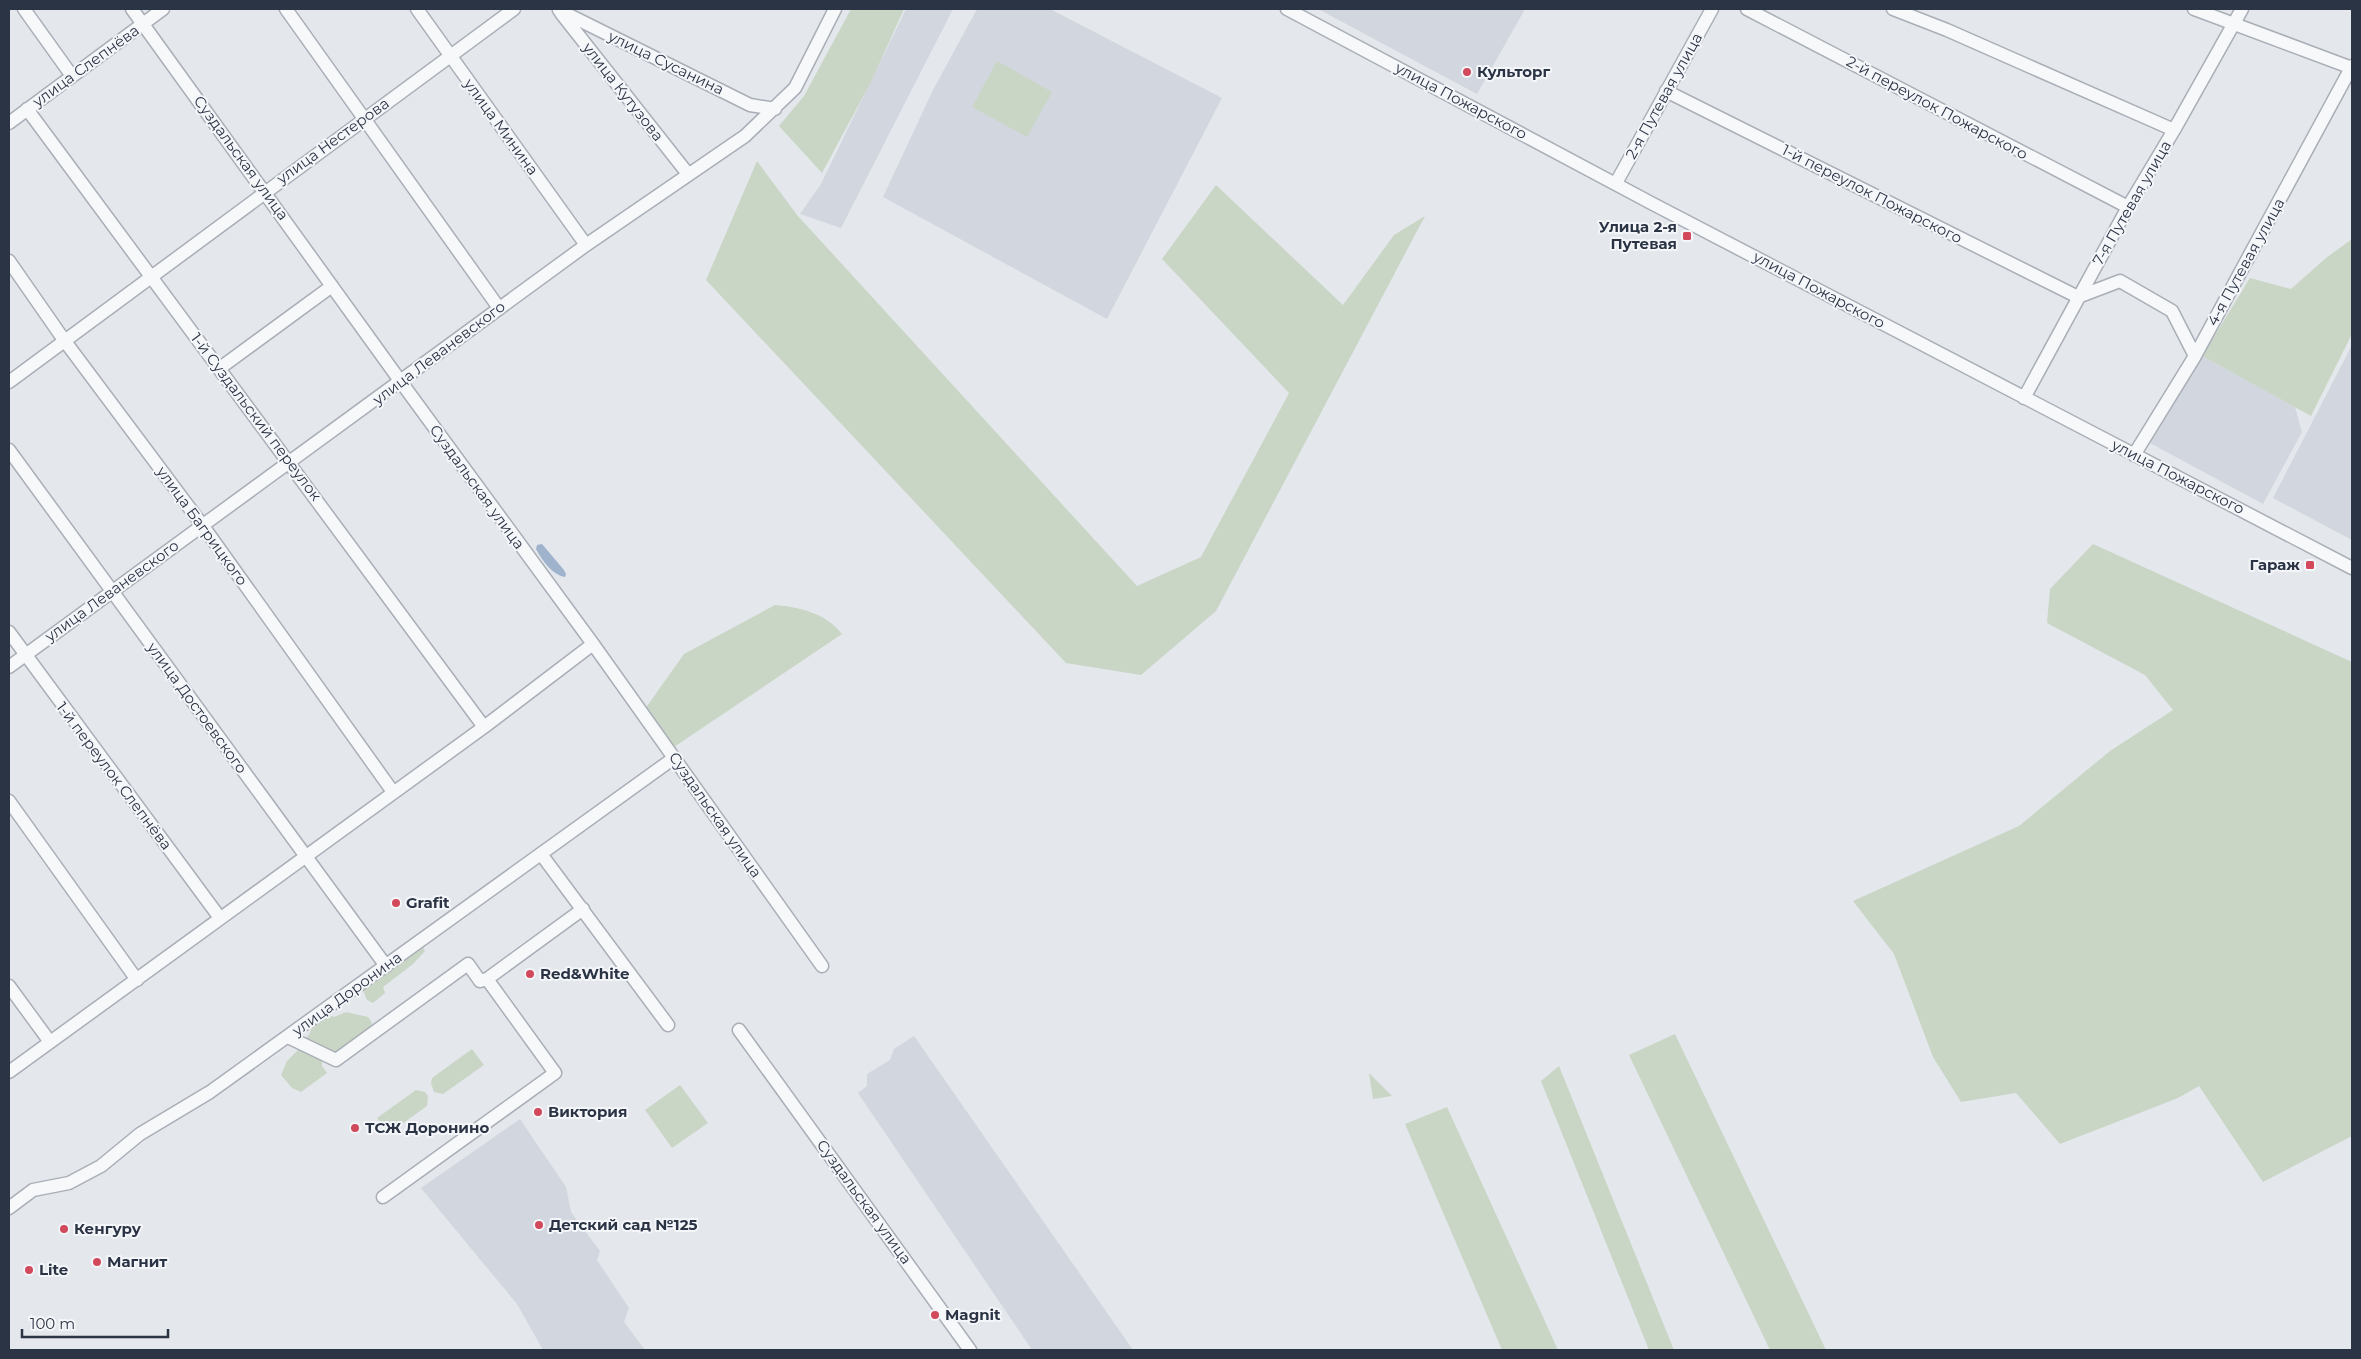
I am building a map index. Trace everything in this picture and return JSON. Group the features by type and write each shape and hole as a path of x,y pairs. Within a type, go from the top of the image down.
{"street":[{"path":"24,9 72,76"},
{"name":"Суздальская улица","path":"132,9 400,382 593,644 822,966"},
{"name":"улица Слепнёва","path":"9,122 163,9"},
{"path":"286,9 499,308"},
{"name":"улица Минина","path":"417,9 586,245"},
{"name":"улица Нестерова","path":"9,382 152,277 264,191 514,9"},
{"name":"улица Сусанина","path":"558,9 750,105 775,109"},
{"name":"улица Кутузова","path":"558,9 688,174"},
{"name":"улица Леваневского","path":"9,667 586,245 744,136 775,109 795,88 835,9"},
{"name":"улица Пожарского","path":"1287,9 2024,398 2352,568"},
{"name":"2-я Путевая улица","path":"1616,183 1712,9"},
{"name":"2-й переулок Пожарского","path":"1747,9 2128,207"},
{"path":"1893,9 1947,30 2174,130"},
{"path":"2194,9 2352,67"},
{"name":"7-я Путевая улица","path":"2024,398 2128,207 2242,9"},
{"name":"4-я Путевая улица","path":"2134,455 2195,356 2352,67"},
{"name":"1-й переулок Пожарского","path":"1666,91 2078,297"},
{"name":"1-й Суздальский переулок","path":"27,109 290,462 484,727"},
{"name":"улица Багрицкого","path":"9,261 64,340 203,526 393,792"},
{"path":"2078,297 2120,281 2172,311 2195,356"},
{"path":"220,368 332,286"},
{"name":"улица Достоевского","path":"9,450 386,966"},
{"name":"1-й переулок Слепнёва","path":"9,632 220,918"},
{"path":"9,1072 484,727 593,644"},
{"name":"улица Доронина","path":"9,1208 33,1190 69,1183 101,1166 140,1134 210,1092 674,758"},
{"path":"9,801 137,980"},
{"path":"541,854 668,1024"},
{"path":"288,1037 336,1060 468,964 480,981 487,979 583,909"},
{"path":"382,1197 555,1073 487,979"},
{"path":"9,986 50,1042"},
{"name":"Суздальская улица","path":"739,1030 970,1350"}],"shaded area":[{"path":"906,9 953,9 841,228 800,214 821,184"},
{"path":"977,9 1050,9 1222,98 1107,319 883,197 933,90"},
{"path":"1318,9 1525,9 1477,94"},
{"path":"2352,345 2352,540 2273,498"},
{"path":"2202,356 2295,407 2302,432 2263,504 2150,443"},
{"path":"914,1036 1133,1350 1032,1350 858,1093 867,1086 867,1074 890,1060 894,1049"},
{"path":"520,1119 566,1187 571,1212 600,1251 597,1260 629,1308 624,1322 645,1350 543,1350 517,1304 421,1188"}],"green space":[{"path":"851,9 904,9 871,82 822,173 779,126 804,96"},
{"path":"997,61 1052,92 1027,137 972,107"},
{"path":"757,161 797,215 1137,586 1201,557 1289,393 1162,259 1216,185 1343,305 1394,235 1425,216 1216,611 1141,675 1066,663 706,280"},
{"path":"2352,239 2352,334 2311,416 2202,356 2250,278 2291,289 2326,258"},
{"path":"2093,544 2352,662 2352,1136 2263,1182 2199,1086 2178,1098 2060,1144 2016,1093 1961,1102 1933,1057 1894,954 1853,901 2019,826 2110,751 2173,710 2145,675 2047,623 2050,589"},
{"path":"775,605 812,612 828,621 842,634 671,749 645,709 684,654"},
{"path":"422,945 425,951 413,964 383,987 385,993 373,1003 367,1000 362,988"},
{"path":"346,1012 368,1017 372,1023 370,1029 339,1052 323,1048 305,1040 310,1033 312,1024 325,1014 334,1017"},
{"path":"1675,1034 1826,1350 1770,1350 1629,1055"},
{"path":"299,1049 322,1060 322,1066 327,1073 301,1092 292,1088 281,1075 287,1061"},
{"path":"472,1049 484,1065 443,1094 434,1092 431,1083 432,1078"},
{"path":"1559,1066 1674,1350 1649,1350 1541,1081"},
{"path":"1369,1073 1392,1096 1373,1099"},
{"path":"680,1085 708,1123 672,1148 645,1110"},
{"path":"416,1090 425,1092 428,1096 427,1106 388,1134 377,1118"},
{"path":"1447,1107 1558,1350 1502,1350 1405,1124"}],"water":[{"path":"542,544 564,570 565,577 552,570 541,558 536,549 537,545"}],"place":[{"name":"Культорг","path":"1467,72"},
{"name":"Улица 2-я Путевая","path":"1687,236"},
{"name":"Гараж","path":"2310,565"},
{"name":"Grafit","path":"396,903"},
{"name":"Red&White","path":"530,974"},
{"name":"Виктория","path":"538,1112"},
{"name":"ТСЖ Доронино","path":"355,1128"},
{"name":"Детский сад №125","path":"539,1225"},
{"name":"Кенгуру","path":"64,1229"},
{"name":"Магнит","path":"97,1262"},
{"name":"Lite","path":"29,1270"},
{"name":"Magnit","path":"935,1315"}]}
